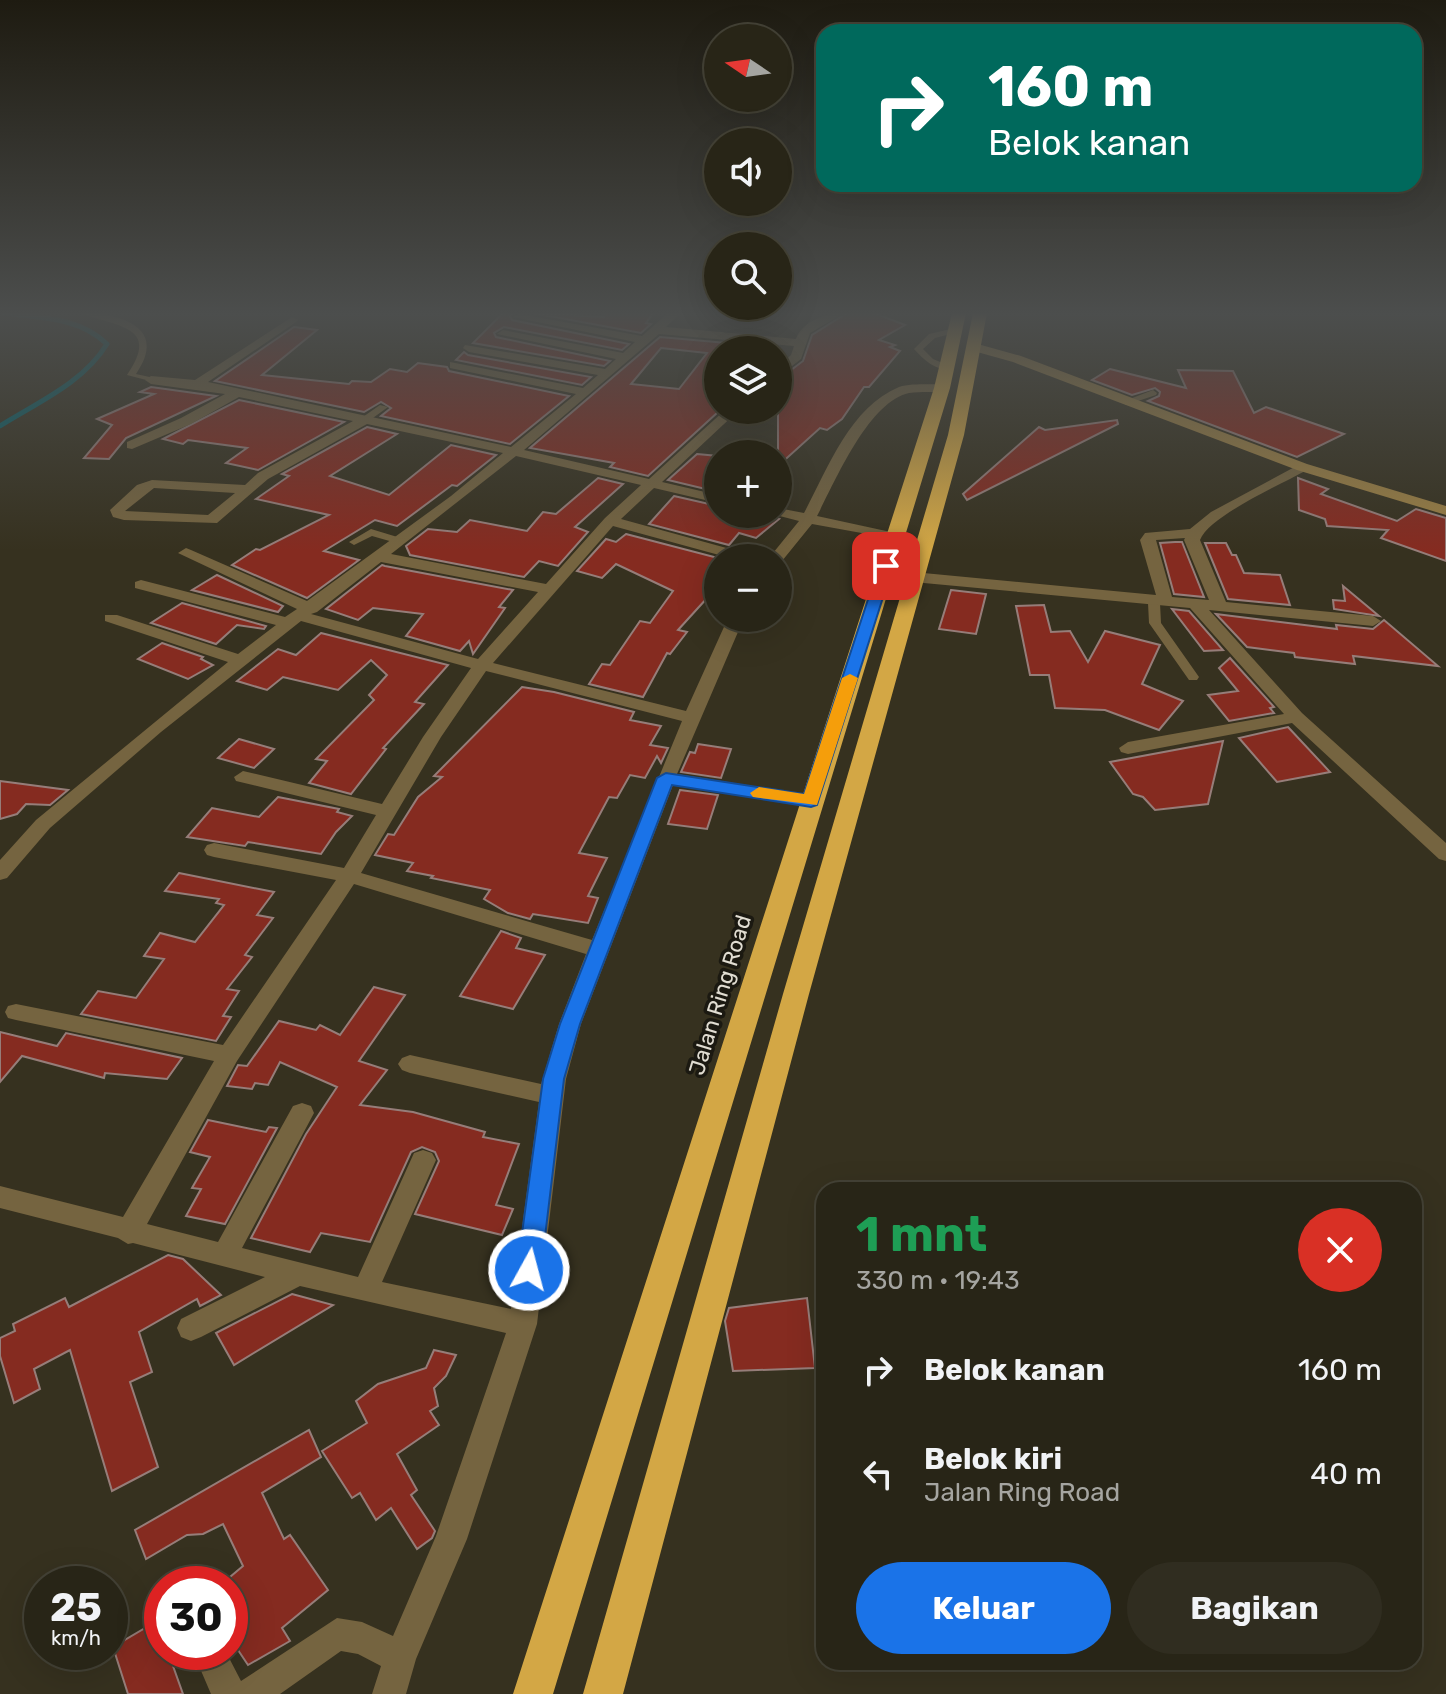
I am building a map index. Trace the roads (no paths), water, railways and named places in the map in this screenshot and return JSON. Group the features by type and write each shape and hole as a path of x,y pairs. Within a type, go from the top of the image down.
{"highway":[{"name":"Jalan Ring Road","path":"533,1694 811,801 884,534 940,392"},
{"path":"603,1694 796,994 956,435 959,392"},
{"path":"752,987 796,994"}],"street":[{"path":"232,392 704,496"},
{"path":"0,873 43,824 155,728 456,499 584,392"},
{"path":"788,544 809,518 850,440 883,402 900,392"},
{"path":"1101,392 1302,467 1446,511"},
{"path":"132,445 186,421 236,393"},
{"path":"247,489 152,484 142,488 117,510 124,516 216,519 263,476 363,421"},
{"path":"128,1233 229,1055 349,876 432,737 481,666 610,521 717,424"},
{"path":"1220,608 1192,540 1194,533 1216,515 1302,467"},
{"path":"792,515 884,534"},
{"path":"610,521 704,546"},
{"path":"1160,603 1148,540 1155,535 1194,533"},
{"path":"186,553 300,616"},
{"path":"381,557 548,589"},
{"path":"913,577 1373,621"},
{"path":"141,585 300,616 481,666 692,718"},
{"path":"1196,606 1296,717 1446,854"},
{"path":"111,618 243,661"},
{"path":"389,1694 400,1658 451,1539 523,1324 552,1096 570,1024 666,778 730,632"},
{"path":"1128,748 1296,717"},
{"path":"243,777 387,811"},
{"path":"666,778 811,801"},
{"path":"214,850 349,876 598,950"},
{"path":"16,1012 229,1055"},
{"path":"410,1064 552,1096"},
{"path":"224,1256 302,1113"},
{"path":"365,1291 423,1160"},
{"path":"0,1197 128,1233 365,1291 523,1324"},
{"path":"191,1328 297,1274"},
{"path":"251,1694 337,1634 362,1638 400,1658"},
{"path":"218,1670 228,1692 233,1694"}],"lane":[{"path":"1126,402 1153,393"},
{"path":"363,421 383,407"},
{"path":"354,542 371,532 400,541"},
{"path":"1160,603 1155,623 1193,677"}],"waterway":[{"path":"0,426 56,392"}]}
